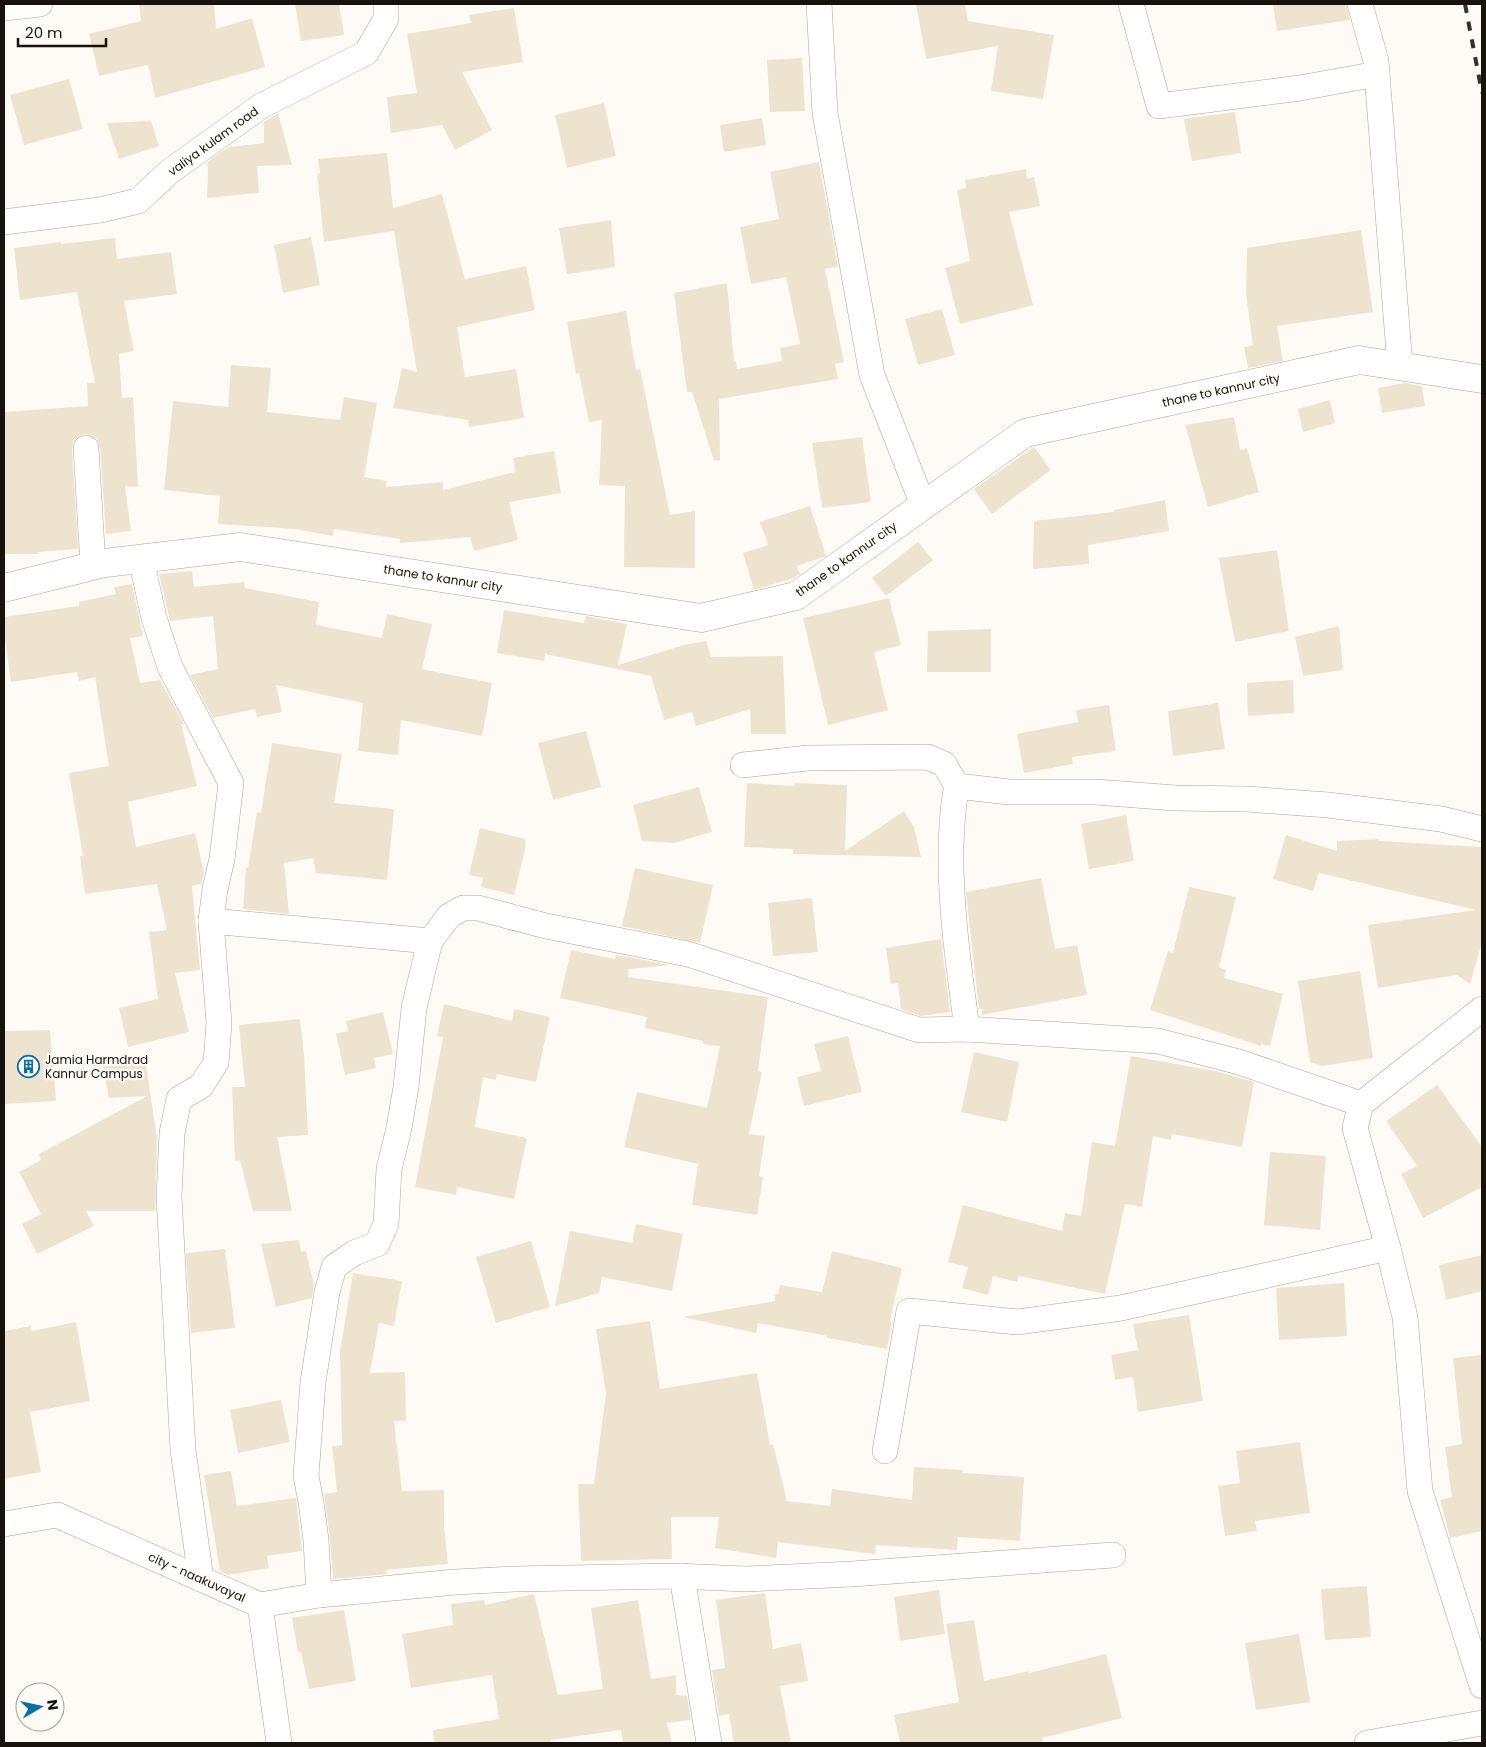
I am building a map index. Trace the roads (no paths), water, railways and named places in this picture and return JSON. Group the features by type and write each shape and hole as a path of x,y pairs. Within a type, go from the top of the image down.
{"street":[{"path":"4,8 40,4"},
{"name":"valiya kulam road","path":"4,222 100,210 138,201 169,172 261,106 366,53 386,19 386,4"},
{"path":"820,4 826,113 872,375 923,505"},
{"path":"1132,4 1159,106 1300,88 1377,74"},
{"path":"1360,4 1376,61 1400,366"},
{"name":"thane to kannur city","path":"4,588 93,566 240,547 701,618 796,596 1025,433 1359,360 1482,380"},
{"path":"86,448 93,566"},
{"path":"141,559 154,618 170,667 231,782 222,859 215,889 211,921 219,1023 216,1063 201,1086 179,1100 172,1134 169,1197 183,1450 202,1580"},
{"path":"743,765 808,758 928,757 944,764 957,786 952,806 950,878 967,1029"},
{"path":"957,786 1010,792 1096,792 1175,798 1246,799 1310,804 1441,819 1482,828"},
{"path":"320,1594 316,1540 306,1476 313,1382 327,1292 334,1267 354,1253 377,1244 386,1224 389,1168 399,1128 406,1087 414,1008 430,941 449,916 463,908 478,908 546,926 688,954 919,1030 967,1029 1158,1041 1239,1062 1361,1104"},
{"path":"211,921 430,941"},
{"path":"1482,1009 1361,1104 1355,1128 1405,1318 1420,1491 1482,1686"},
{"path":"885,1451 910,1311 1017,1322 1121,1308 1388,1248"},
{"name":"city - naakuvayal","path":"4,1524 57,1514 260,1605 279,1743"},
{"path":"260,1605 320,1594 455,1582 507,1579 682,1576 746,1579 852,1574 1113,1555"},
{"path":"682,1576 710,1743"},
{"path":"1367,1743 1482,1723"}],"railway":[{"path":"1465,4 1482,93"}],"place":[{"name":"Jamia Harmdrad Kannur Campus","path":"29,1066"}]}
